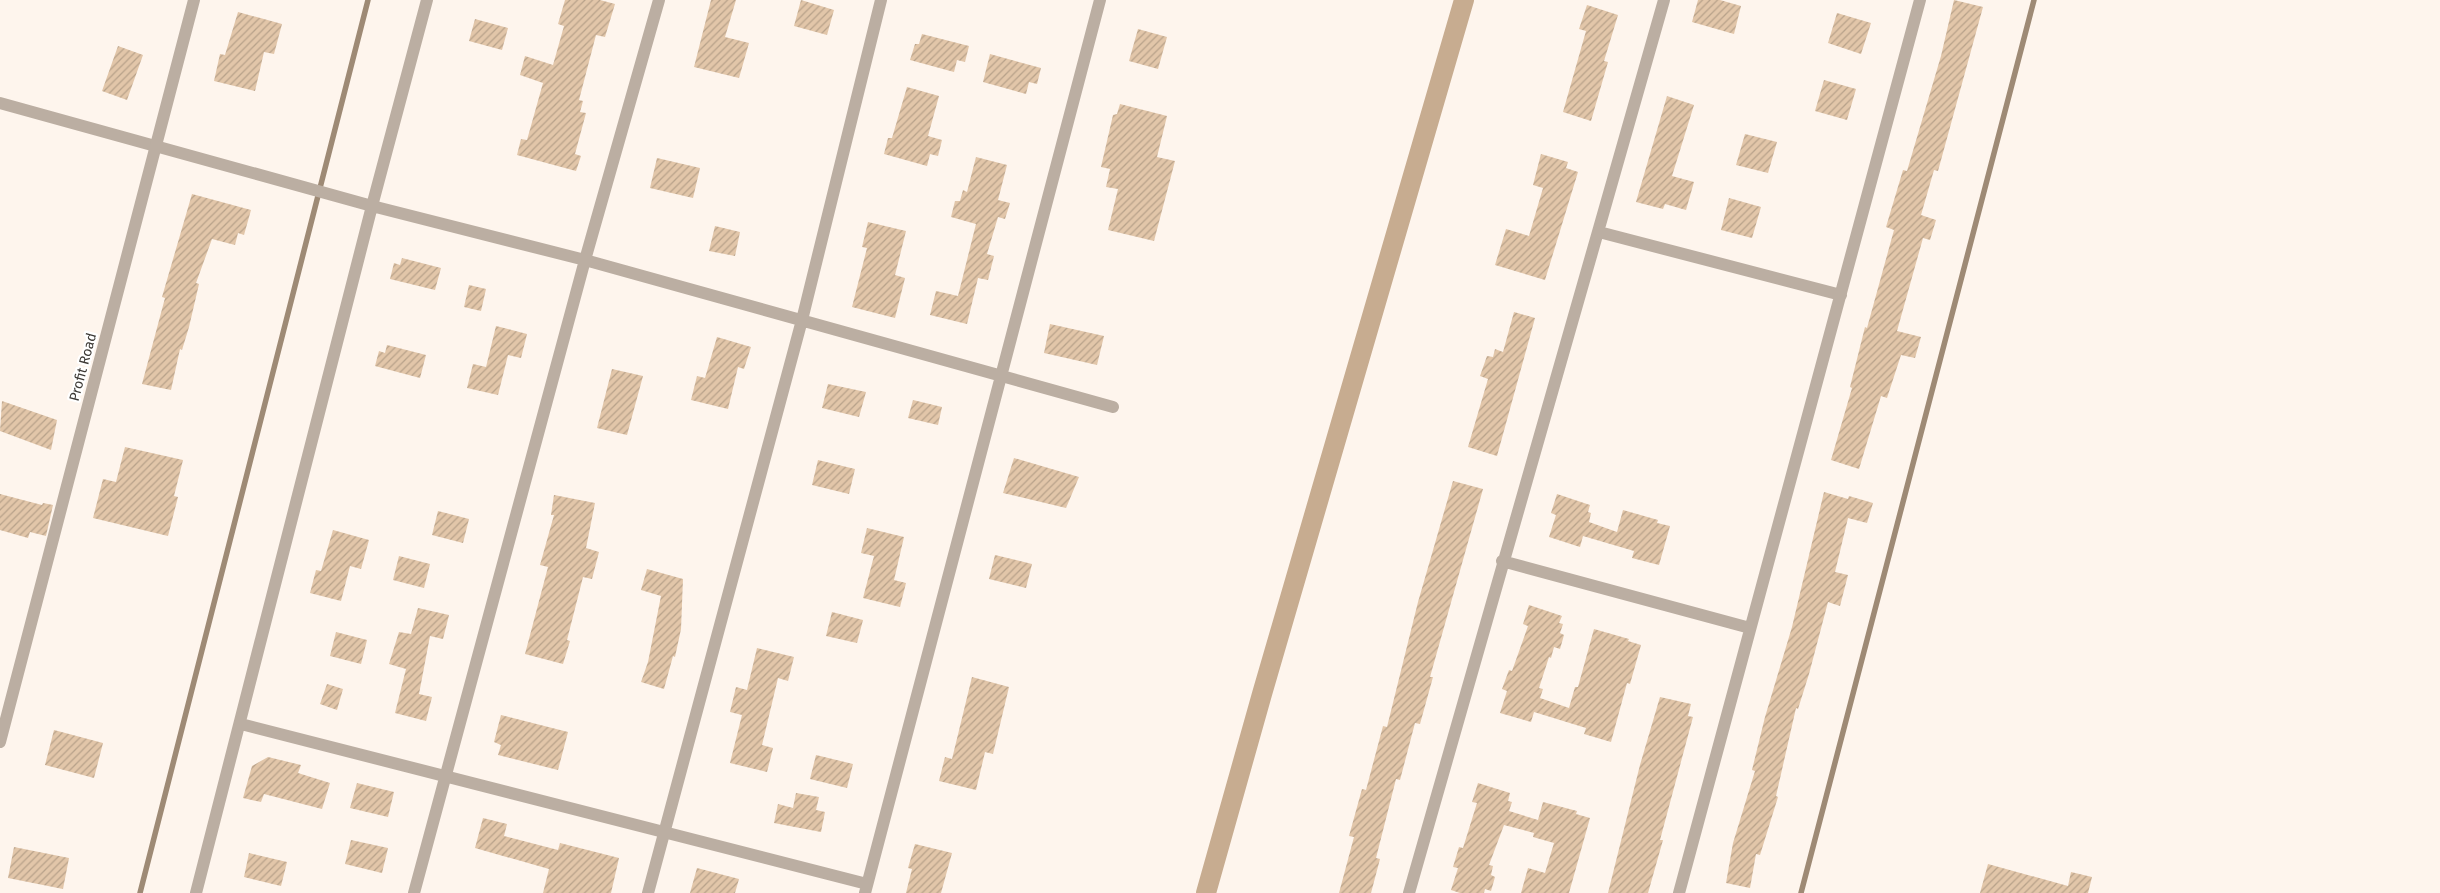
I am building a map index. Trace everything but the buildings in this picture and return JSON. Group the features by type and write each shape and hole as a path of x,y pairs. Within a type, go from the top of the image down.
{"street":[{"name":"Profit Road","path":"0,742 194,0"},
{"path":"196,893 426,0"},
{"path":"414,893 444,776 659,0"},
{"path":"648,893 802,320 881,0"},
{"path":"241,724 663,832 866,888 1100,0"},
{"path":"1409,893 1502,561 1599,232 1664,0"},
{"path":"1679,893 1920,0"},
{"path":"0,103 372,206 586,260 1113,407"},
{"path":"1599,232 1841,295"},
{"path":"1502,561 1750,628"}],"waterway":[{"path":"140,893 368,0"},
{"path":"1206,893 1464,0"},
{"path":"1801,893 2034,0"}]}
